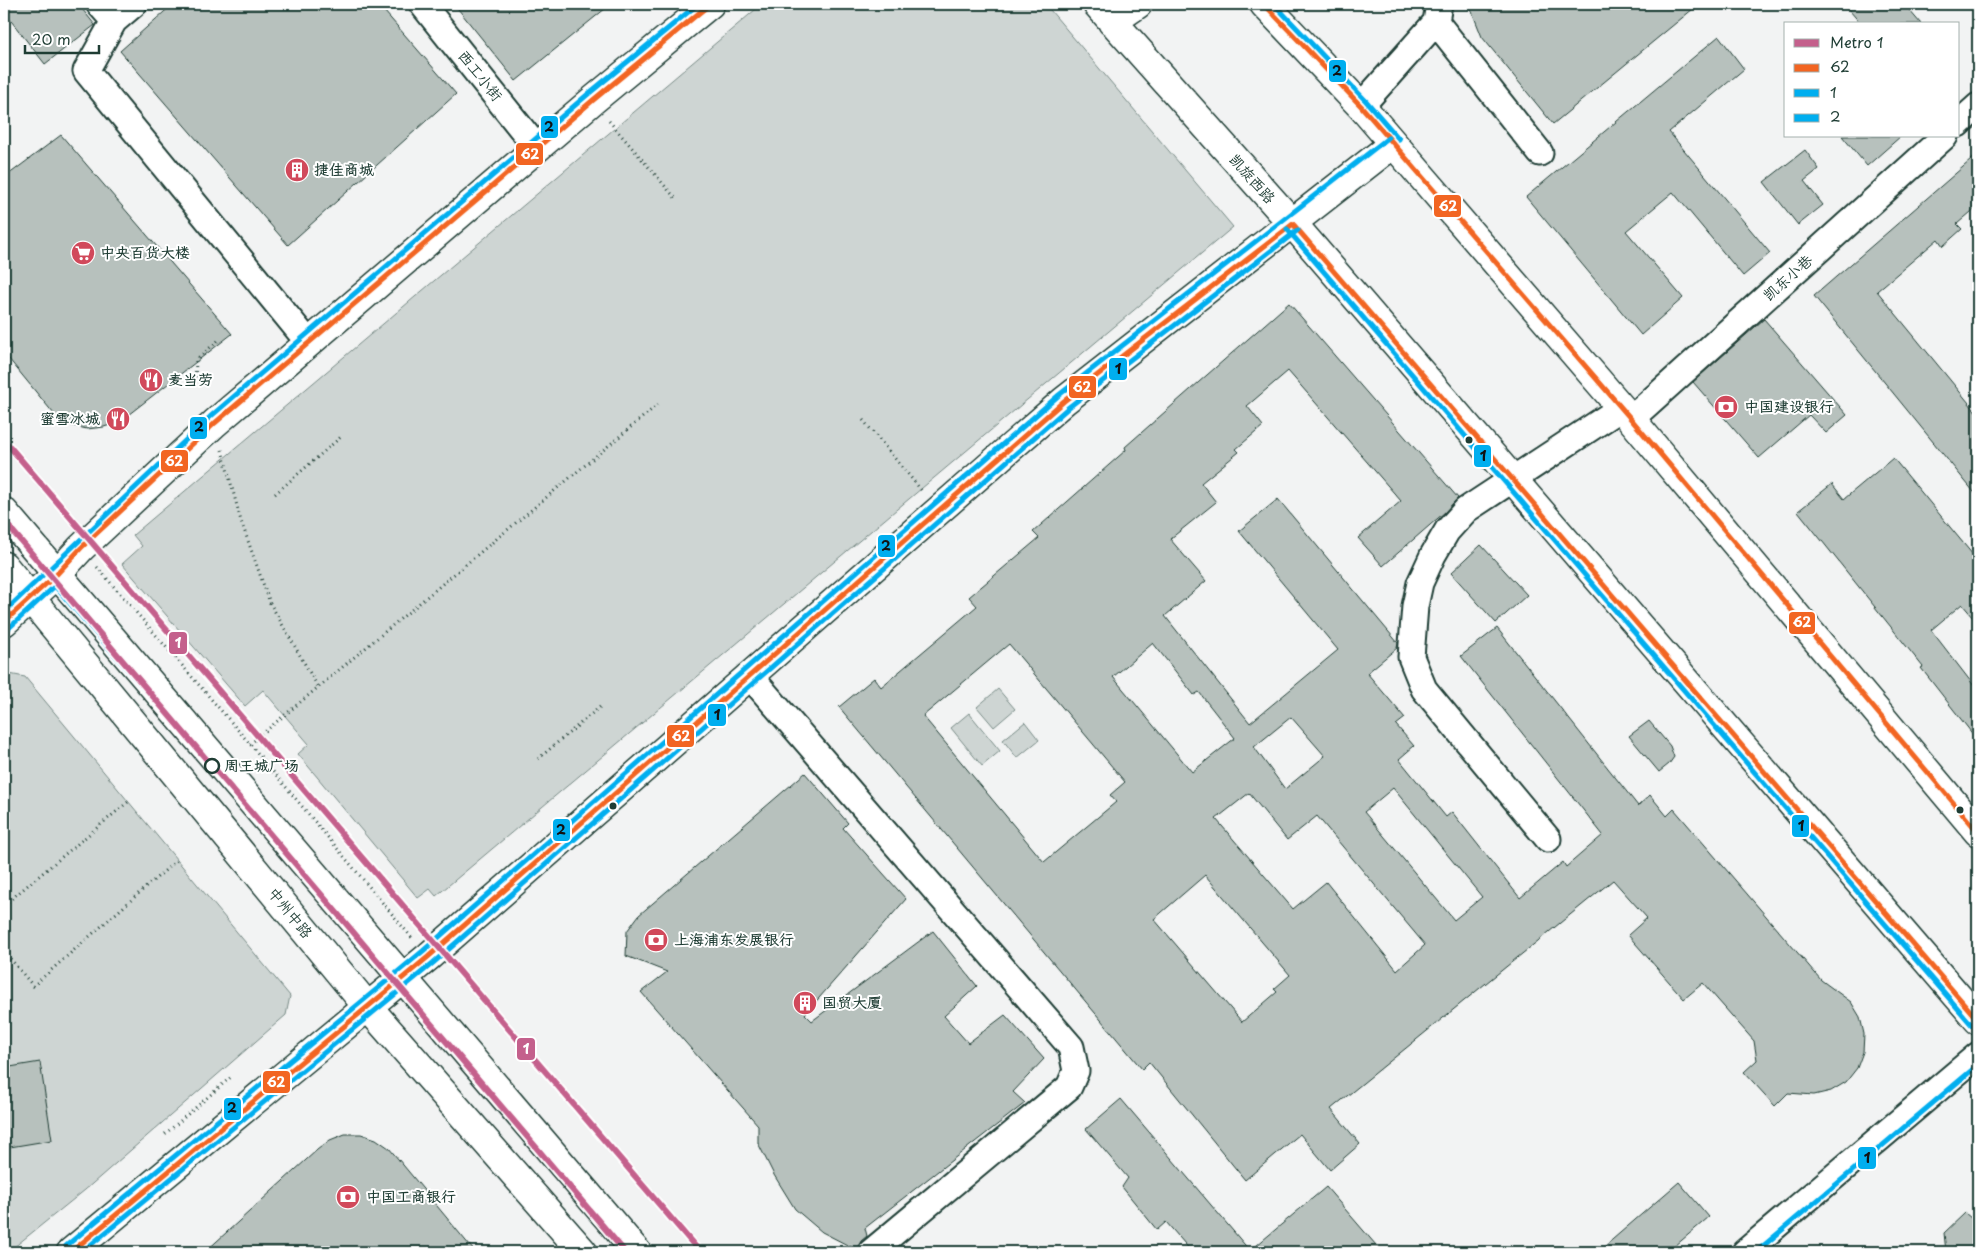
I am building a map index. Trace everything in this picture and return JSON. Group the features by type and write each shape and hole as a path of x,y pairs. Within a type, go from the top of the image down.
{"main road":[{"path":"4,622 215,423 592,101 710,4"},
{"path":"1112,10 1138,4"},
{"path":"1264,4 1361,106 1626,413 1978,832"},
{"name":"凯旋西路","path":"1112,10 1292,224 1978,1020"},
{"path":"71,1252 428,957 1064,401 1393,144"},
{"path":"4,512 637,1252"},
{"name":"中州中路","path":"4,566 367,1006 583,1252"}],"street":[{"path":"134,4 106,13 86,71 309,343"},
{"name":"西工小街","path":"422,4 537,148"},
{"path":"1361,106 1437,13 1540,153"},
{"path":"1960,122 1978,106"},
{"name":"凯东小巷","path":"1548,839 1424,689 1411,657 1414,606 1420,583 1433,554 1447,531 1466,510 1512,480 1626,413 1943,138"},
{"path":"750,676 1071,1047 1076,1071 1069,1087 872,1252"},
{"path":"1745,1252 1978,1055"},
{"path":"1770,1252 1978,1076"}],"path":[{"path":"592,101 677,200"},
{"path":"195,382 196,360 220,339"},
{"path":"250,744 661,402"},
{"path":"863,420 939,511"},
{"path":"215,423 242,521 270,603 318,687"},
{"path":"275,494 342,436"},
{"path":"81,548 250,744 428,957"},
{"path":"538,759 601,706"},
{"path":"4,905 128,802"},
{"path":"4,951 33,986 177,860"},
{"path":"165,1134 231,1078"}],"shaded area":[{"name":"周王城广场","path":"762,4 1045,4 1233,227 436,896 430,889 418,898 298,754 309,744 263,690 245,706 122,564 142,546 133,535"},
{"path":"4,673 25,677 290,996 286,1015 85,1190 8,1252 4,1252"},
{"path":"998,689 1015,709 994,727 977,707"},
{"path":"969,713 1000,751 982,766 951,728"},
{"path":"1025,722 1039,740 1017,758 1003,740"}],"building":[{"path":"4,4 78,4 95,25 45,64 4,12"},
{"name":"捷佳商城","path":"173,4 378,4 456,94 288,245 120,51"},
{"path":"454,4 611,4 516,81"},
{"path":"1469,4 1699,4 1553,124 1482,37"},
{"path":"1844,4 1904,4 1919,22 1859,22"},
{"path":"1719,36 1744,69 1669,132 1770,253 1743,276 1673,192 1626,231 1683,298 1641,335 1526,197"},
{"name":"中央百货大楼","path":"61,135 232,334 119,422 104,427 87,429 69,425 54,414 4,353 4,178"},
{"path":"1844,138 1899,138 1867,166"},
{"path":"1805,150 1819,169 1804,181 1823,205 1798,225 1764,182"},
{"path":"1978,154 1978,206 1957,224 1962,229 1943,246 1938,239 1877,291 1978,414 1978,497 1814,296"},
{"path":"1289,303 1458,498 1445,512 1383,566 1358,538 1401,501 1288,371 1247,406 1263,426 1236,449 1239,452 1201,483 1216,502 1170,539 1206,581 1165,616 1250,723 1338,650 1239,531 1278,499 1398,643 1397,648 1367,673 1405,718 1396,725 1414,746 1399,759 1446,817 1452,812 1520,898 1563,862 1566,867 1603,835 1461,656 1497,628 1638,806 1650,795 1667,816 1674,809 1821,980 1851,1002 1860,1017 1864,1034 1863,1052 1857,1068 1846,1082 1831,1091 1814,1095 1788,1093 1775,1106 1744,1072 1757,1060 1754,1041 1703,983 1684,999 1628,935 1647,918 1613,880 1331,1109 1360,1144 1330,1170 1300,1134 1245,1180 1149,1062 1142,1069 839,707 874,678 881,687 977,606 969,597 1039,538 1033,532 1126,450 1125,447","holes":["1153,643 1194,695 1199,692 1235,738 1192,772 1113,677","1009,644 1125,782 1110,795 1116,802 1044,862 923,716","1291,717 1325,756 1285,789 1254,747","1393,788 1482,897 1454,920 1364,812","1249,793 1287,840 1317,816 1425,945 1397,970 1326,882 1293,909 1216,819","1205,875 1290,975 1274,989 1277,992 1242,1022 1154,919"]},
{"path":"1764,319 1847,415 1826,433 1809,415 1759,458 1693,382"},
{"path":"1893,458 1978,561 1978,623 1962,604 1931,630 1978,691 1978,741 1921,668 1923,667 1798,511 1832,484 1844,499"},
{"path":"1481,545 1527,595 1496,623 1451,573"},
{"path":"1649,721 1670,746 1674,757 1659,772 1629,736"},
{"name":"国贸大厦","path":"805,773 848,823 843,828 906,899 805,1014 812,1021 933,931 977,986 944,1016 968,1043 1005,1015 1044,1059 1013,1092 1025,1103 865,1228 867,1236 861,1241 857,1250 822,1232 795,1209 774,1175 758,1143 758,1125 641,992 667,972 626,956 627,931 639,915"},
{"path":"40,1062 52,1140 4,1148 4,1068"},
{"path":"1121,1099 1250,1251 1326,1187 1382,1252 1192,1252 1166,1222 1157,1230 1122,1187 1128,1178 1086,1129"},
{"name":"中国工商银行","path":"345,1134 361,1134 376,1139 389,1148 475,1252 205,1252 317,1150 330,1140"},
{"path":"1679,1182 1709,1217 1668,1252 1598,1252"},
{"path":"1965,1213 1978,1224 1978,1252 1946,1252 1944,1233"}],"metro line":[{"name":"1","path":"4,440 700,1252"},
{"name":"1","path":"4,521 625,1252"}],"transit line":[{"name":"2","path":"4,612 210,417 587,95 698,4"},
{"name":"62","path":"4,622 215,423 592,101 710,4"},
{"name":"62","path":"1264,4 1361,106 1631,419 1978,832"},
{"name":"2","path":"1274,4 1366,101 1399,139"},
{"name":"2","path":"66,1246 423,951 1059,395 1388,138"},
{"name":"62","path":"1293,224 1978,1020"},
{"name":"62","path":"71,1252 428,957 1064,401 1293,224"},
{"name":"1","path":"1287,229 1972,1025"},
{"name":"1","path":"82,1252 433,963 1069,407 1298,230"},
{"name":"1","path":"9,628 55,586 627,1252"},
{"name":"1","path":"1756,1252 1978,1065"}],"place":[{"name":"捷佳商城","path":"297,170"},
{"name":"中央百货大楼","path":"83,253"},
{"name":"麦当劳","path":"151,380"},
{"name":"中国建设银行","path":"1726,407"},
{"name":"蜜雪冰城","path":"118,419"},
{"name":"周王城广场","path":"212,766"},
{"name":"上海浦东发展银行","path":"656,940"},
{"name":"国贸大厦","path":"805,1003"},
{"name":"中国工商银行","path":"348,1197"}]}
